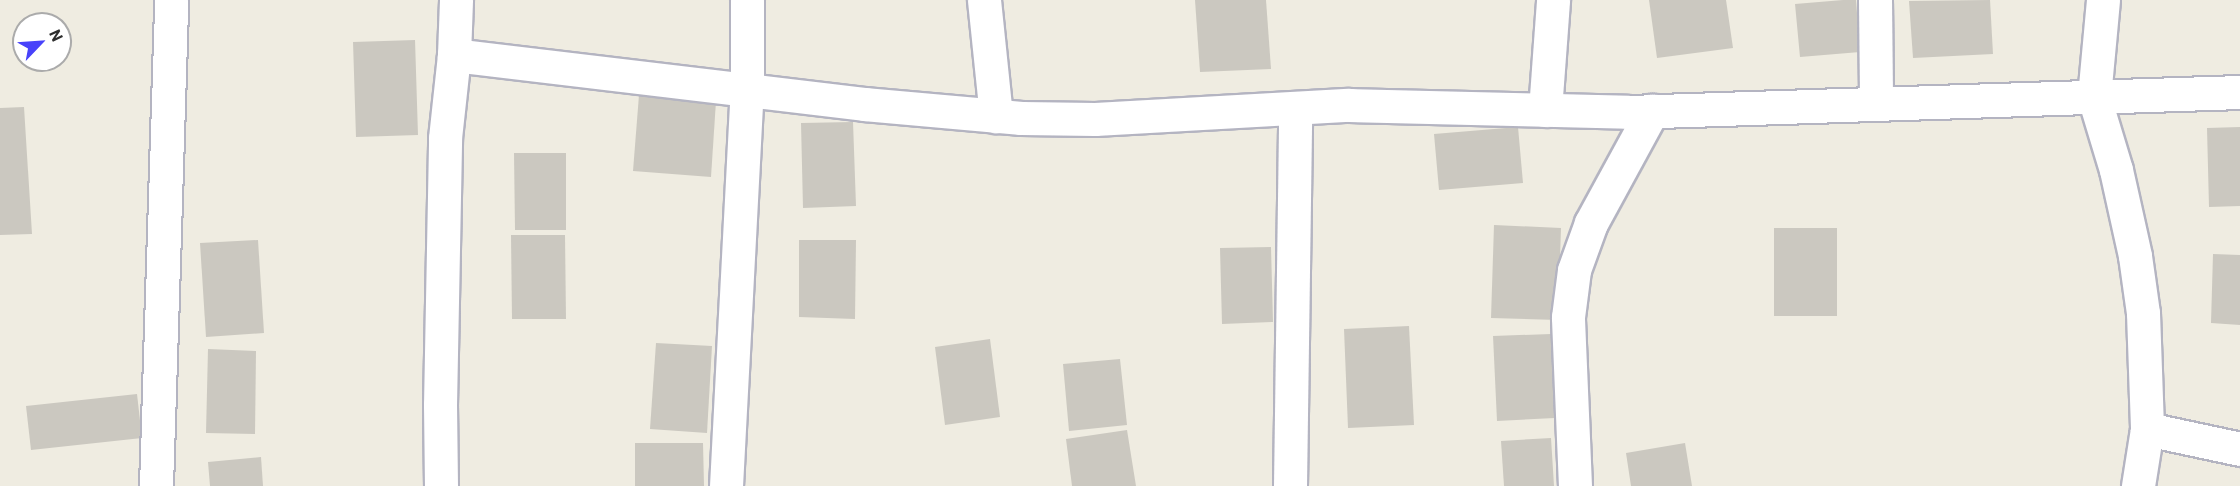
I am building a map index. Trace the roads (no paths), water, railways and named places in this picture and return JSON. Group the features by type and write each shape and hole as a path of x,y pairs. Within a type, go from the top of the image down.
{"street":[{"path":"156,486 171,0"},
{"path":"441,486 440,405 445,138 454,55 456,0"},
{"path":"726,486 747,90 747,0"},
{"path":"984,0 996,116"},
{"path":"1545,110 1553,0"},
{"path":"1875,0 1876,102"},
{"path":"2103,0 2094,97 2116,170 2135,256 2143,314 2147,429 2138,486"},
{"path":"454,55 747,90 996,116 1095,119 1401,105 1652,111 2240,92"},
{"path":"1290,486 1295,110"},
{"path":"1575,486 1568,317 1574,270 1591,224 1652,111"},
{"path":"2147,429 2240,449"}]}
